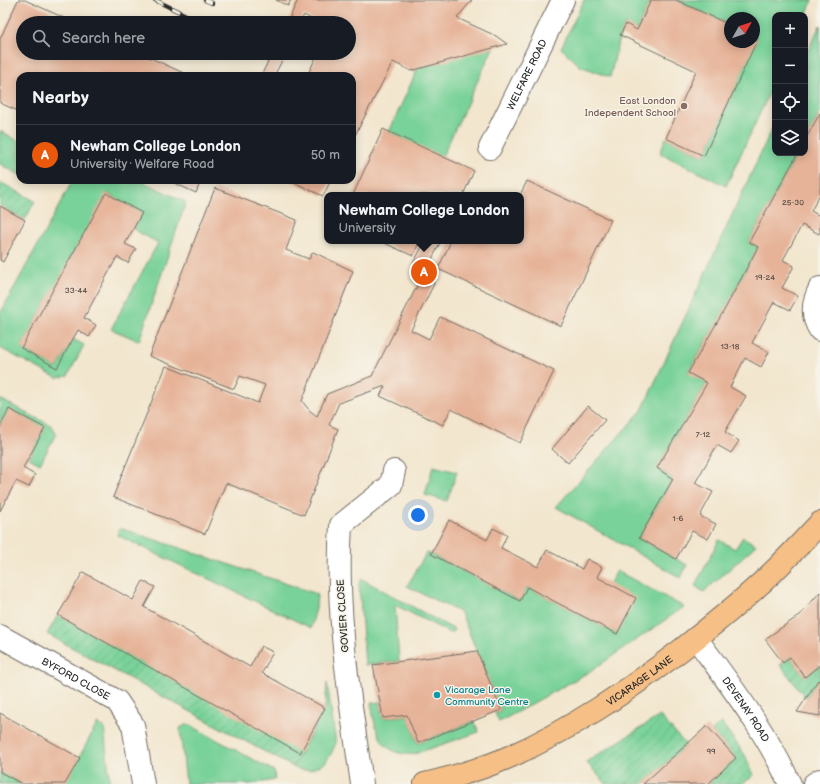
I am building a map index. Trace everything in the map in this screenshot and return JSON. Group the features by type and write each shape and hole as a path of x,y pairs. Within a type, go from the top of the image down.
{"main road":[{"name":"VICARAGE LANE","path":"425,784 470,772 508,758 552,736 628,690 696,638 737,604 778,568 820,523"}],"street":[{"name":"WELFARE ROAD","path":"490,148 563,0"},
{"path":"820,288 813,306 814,321 820,330"},
{"name":"GOVIER CLOSE","path":"362,784 345,659 338,561 341,525 391,485 394,472"},
{"name":"BYFORD CLOSE","path":"0,636 117,701 133,725 142,784"},
{"name":"DEVENAY ROAD","path":"696,638 753,717 779,760 790,784"},
{"path":"814,784 820,780"}],"green space":[{"path":"584,0 651,0 637,30 625,24 620,35 610,77 580,66 561,48"},
{"path":"676,0 813,0 807,12 772,12 772,87 726,186 660,153 666,138 704,156 753,48 760,48 760,12 724,12 724,22"},
{"path":"820,25 820,113 808,135 808,84 808,51"},
{"path":"494,46 442,157 389,132 418,68"},
{"path":"772,128 772,156 796,156 749,242 758,247 726,307 688,372 707,383 657,468 673,479 639,538 687,565 681,578 556,507 642,410"},
{"path":"0,131 16,140 16,173 0,164"},
{"path":"0,182 35,201 25,220 0,206"},
{"path":"71,184 148,184 186,202 139,341 111,329 158,243 133,229 142,213 107,193 21,348 57,368 73,339 84,345 68,376 57,378 0,348 0,314"},
{"path":"0,399 52,426 56,434 40,464 29,458 44,428 9,409 0,426"},
{"path":"433,466 457,472 447,501 425,495"},
{"path":"120,528 317,594 316,608 311,628 117,535"},
{"path":"743,537 756,545 704,592 695,586 719,540 735,549"},
{"path":"427,552 520,601 527,587 617,634 609,584 617,571 684,607 591,671 499,722 495,713 501,710 461,613 407,586"},
{"path":"362,579 455,630 450,633 395,605 399,661 365,665 359,583"},
{"path":"58,615 301,752 293,767 47,634"},
{"path":"790,657 805,677 820,665 820,681 818,680 806,698 780,665"},
{"path":"327,682 336,743 325,763 310,770 301,770 293,767 325,708"},
{"path":"380,702 383,718 407,715 418,743 474,721 479,732 414,754 403,754 394,751 387,746 377,731 371,703"},
{"path":"660,716 686,745 643,784 606,784 586,762"},
{"path":"721,722 745,755 754,775 742,784 708,784 736,758 712,731"},
{"path":"97,724 104,727 110,784 65,784"},
{"path":"188,724 274,771 275,780 250,784 186,784 180,728"},
{"path":"0,772 22,784 0,784"}],"building":[{"path":"18,0 25,0 60,16 16,16 16,60 155,60 181,72 16,72 16,110 0,103 0,39"},
{"path":"276,0 291,0 288,6"},
{"path":"298,0 472,0 457,18 496,36 507,44 411,71 393,62 356,133 356,72 309,72 315,60 356,60 356,16 290,16"},
{"path":"651,0 676,0 724,22 724,48 753,48 704,156 666,138 696,71 620,35 626,24 637,30"},
{"path":"269,60 282,60 276,72 263,72"},
{"path":"820,113 820,194 811,211 820,216 820,232 819,234 802,225 783,260 794,266 782,288 798,296 790,310 774,302 752,343 769,352 761,367 745,358 730,387 746,396 725,432 739,441 731,453 717,445 695,483 713,492 700,516 716,524 708,539 692,531 676,559 639,538 673,479 657,468 707,383 688,373 758,247 749,242 796,156 808,156 808,135"},
{"path":"383,129 474,171 464,192 354,192"},
{"path":"527,181 611,220 561,326 438,269 450,244 524,244 524,192 522,192"},
{"path":"177,184 199,184 196,193"},
{"path":"298,184 329,184 323,196"},
{"path":"215,188 297,220 286,250 309,259 313,252 353,271 302,401 309,410 317,416 327,394 372,376 419,282 413,264 423,244 440,244 429,265 434,284 411,330 429,339 440,317 554,371 520,443 451,409 443,425 380,396 385,386 339,403 329,425 338,429 304,515 226,483 205,534 113,497 166,366 258,403 265,385 240,376 234,389 149,356"},
{"path":"106,193 142,213 125,244 136,249 128,263 117,257 84,318 96,325 89,337 78,330 57,368 21,348"},
{"path":"0,206 25,220 3,262 0,260"},
{"path":"387,244 419,244 413,256"},
{"path":"588,406 605,420 568,463 552,449"},
{"path":"9,409 45,428 23,468 35,475 29,487 16,481 0,511 0,426"},
{"path":"449,520 487,540 493,528 507,535 501,548 538,567 547,550 582,569 587,559 602,567 597,577 636,598 617,634 527,587 520,601 431,554"},
{"path":"83,572 133,600 143,581 155,587 144,607 250,667 261,646 273,652 262,673 325,708 300,753 58,615"},
{"path":"820,592 820,665 805,677 790,657 783,663 765,639 800,615"},
{"name":"Vicarage Lane Community Centre","path":"477,651 501,710 418,743 407,715 383,718 373,665"},
{"path":"818,680 820,681 820,716 797,712"},
{"path":"0,713 80,758 65,784 22,784 0,772"},
{"path":"707,726 736,758 708,784 643,784"}],"railway":[{"path":"155,0 188,16"},
{"path":"205,0 212,3"}],"place":[{"name":"East London Independent School","path":"684,106"},
{"name":"Newham College London","path":"424,272"},
{"name":"Vicarage Lane Community Centre","path":"437,695"}]}
